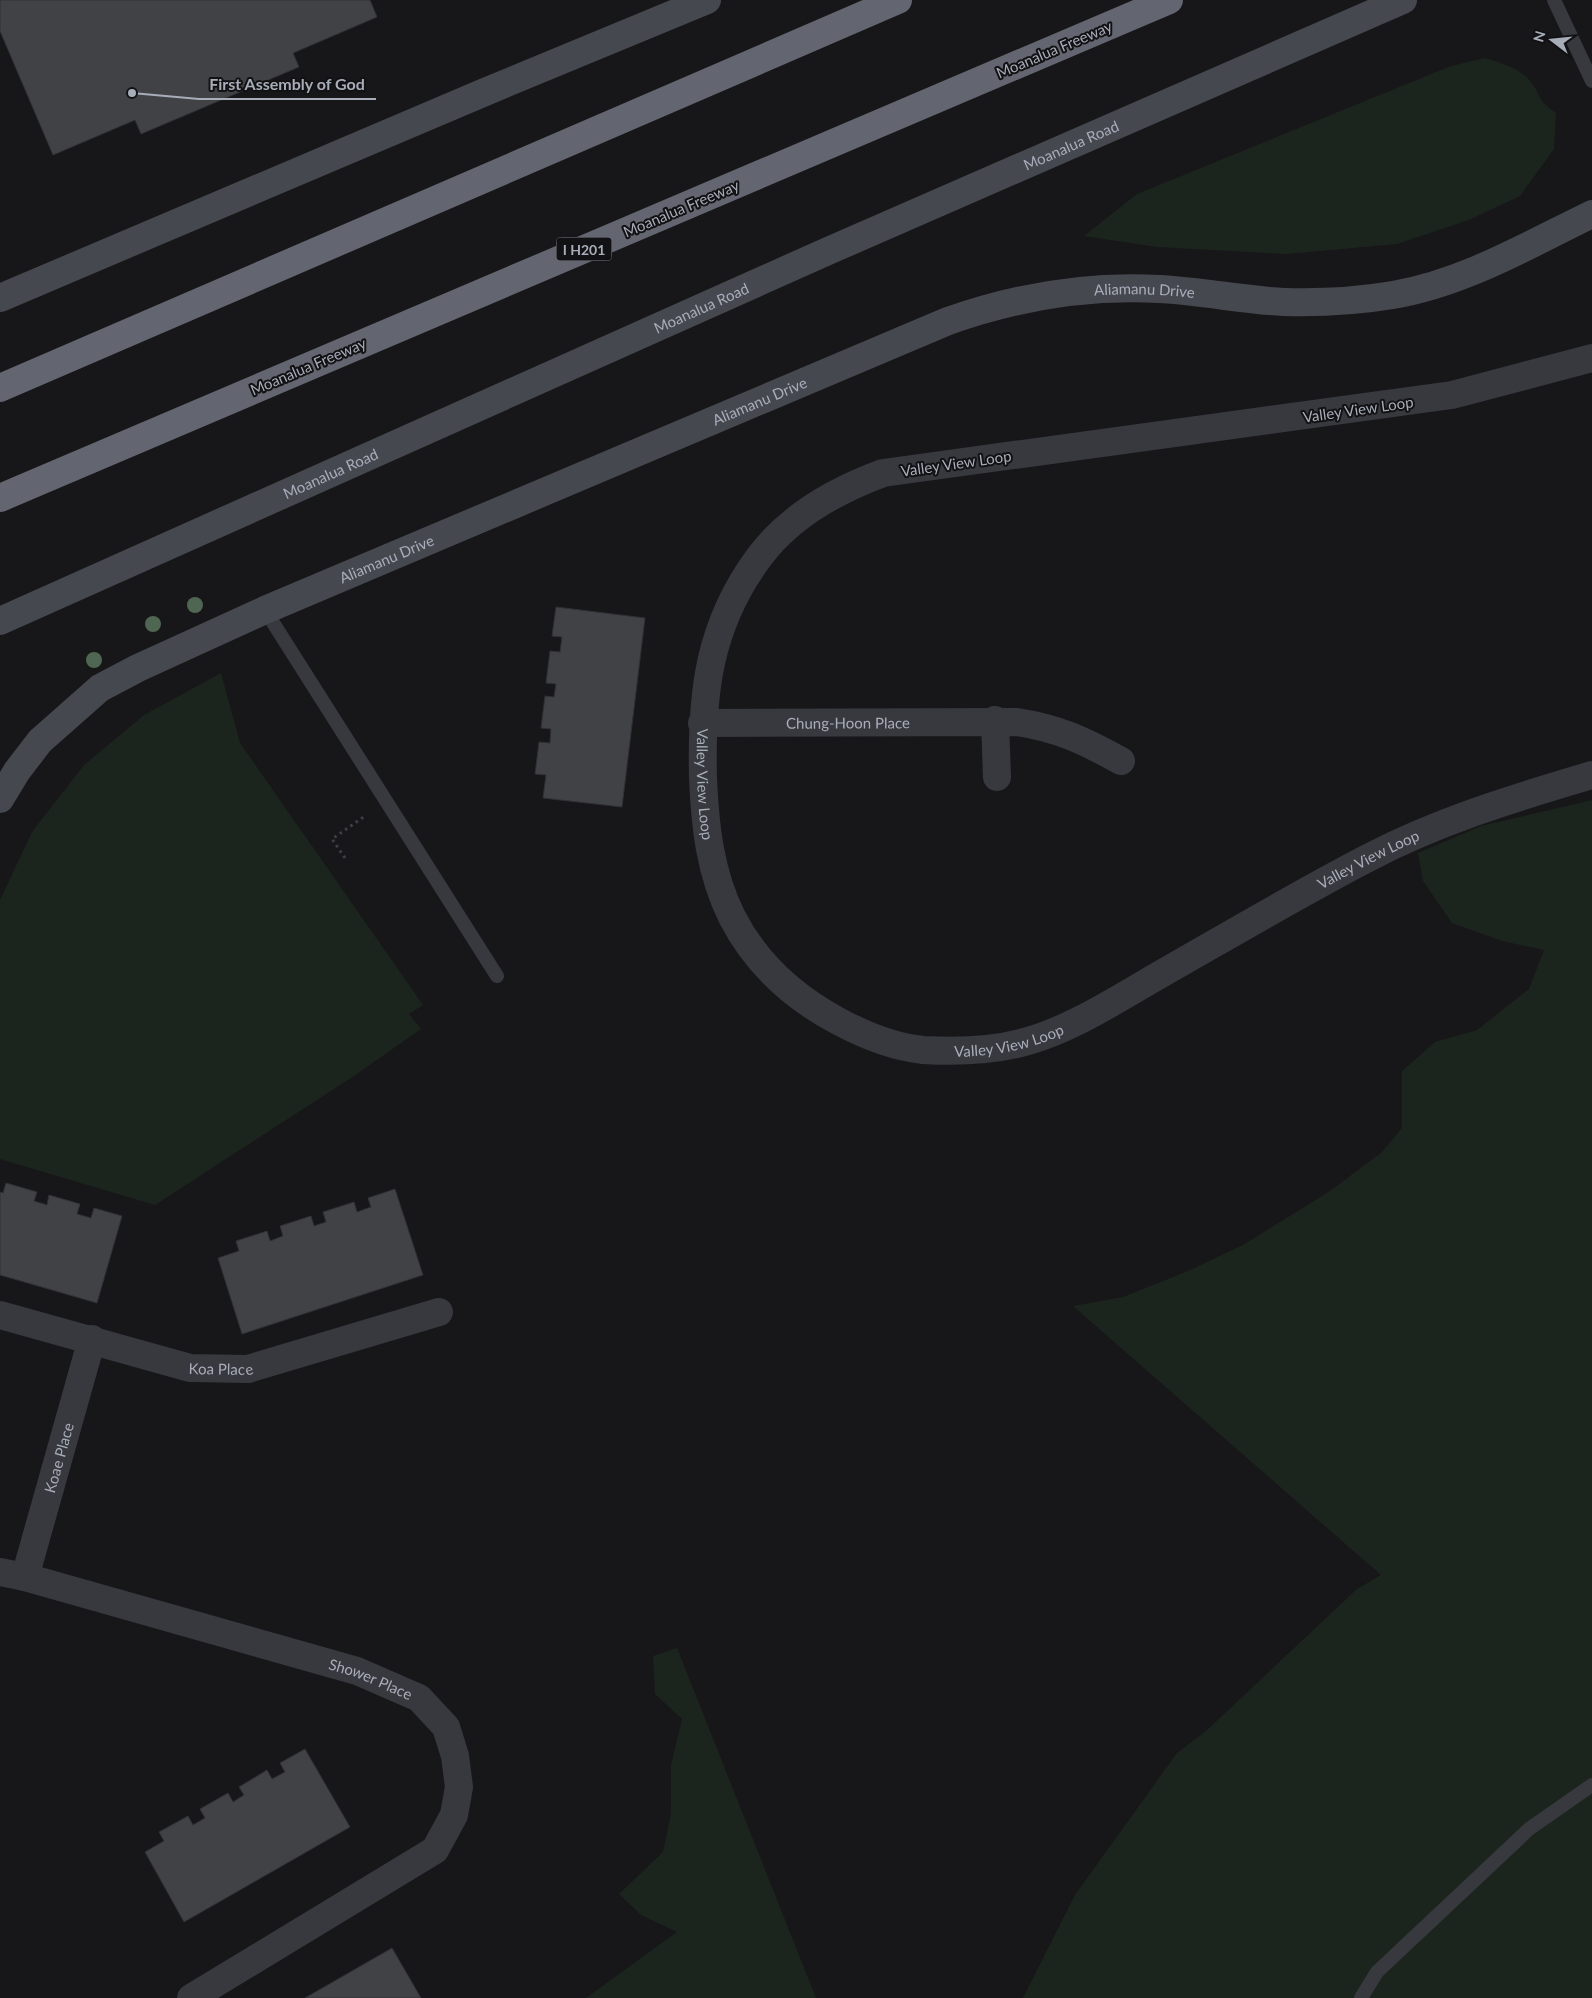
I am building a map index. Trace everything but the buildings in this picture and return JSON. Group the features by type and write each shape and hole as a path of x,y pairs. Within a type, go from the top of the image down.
{"highway":[{"path":"0,388 898,0"},
{"name":"Moanalua Freeway","path":"0,498 1169,0"}],"street":[{"path":"0,298 707,0"},
{"name":"Moanalua Road","path":"0,621 828,251 1403,0"},
{"name":"Aliamanu Drive","path":"0,800 17,771 40,741 100,688 138,668 265,610 948,321 988,307 1030,298 1111,288 1160,289 1283,302 1331,301 1393,295 1442,284 1479,269 1592,214"},
{"name":"Valley View Loop","path":"1592,358 1452,395 883,473 849,486 817,505 789,527 762,553 745,578 729,606 718,637 709,669 702,723 704,817 709,853 732,916 757,957 783,983 815,1009 883,1041 919,1050 994,1048 1030,1041 1101,1008 1366,859 1406,840 1455,818 1592,776"},
{"path":"995,720 997,777"},
{"name":"Chung-Hoon Place","path":"702,723 995,720 1060,730 1121,761"},
{"name":"Koa Place","path":"0,1315 190,1368 248,1369 439,1312"},
{"name":"Koae Place","path":"12,1574 92,1340"},
{"name":"Shower Place","path":"12,1574 357,1672 419,1698 446,1727 455,1756 459,1787 454,1815 435,1850 192,1998"}],"lane":[{"path":"1554,0 1592,81"},
{"path":"265,610 497,976"},
{"path":"1361,1998 1377,1972 1529,1828 1592,1785"}],"path":[{"path":"345,858 332,839 363,817"}],"shaded area":[{"path":"1485,58 1510,67 1527,77 1543,101 1556,113 1554,149 1520,196 1469,220 1397,244 1286,254 1157,247 1084,236 1137,194 1451,66"},
{"path":"221,673 240,743 423,1005 409,1014 421,1029 354,1076 155,1205 0,1159 0,900 32,832 84,765 144,715"},
{"path":"1592,800 1592,1998 1023,1998 1075,1895 1177,1753 1206,1731 1357,1589 1381,1575 1073,1306 1123,1297 1188,1271 1243,1245 1330,1191 1382,1152 1402,1128 1402,1071 1435,1042 1477,1030 1529,989 1544,950 1502,941 1452,923 1423,881 1418,853 1481,826"},
{"path":"677,1648 816,1998 586,1998 677,1932 641,1915 619,1894 663,1852 671,1814 671,1765 682,1719 655,1694 653,1656"}],"place":[{"name":"First Assembly of God","path":"132,93"}]}
